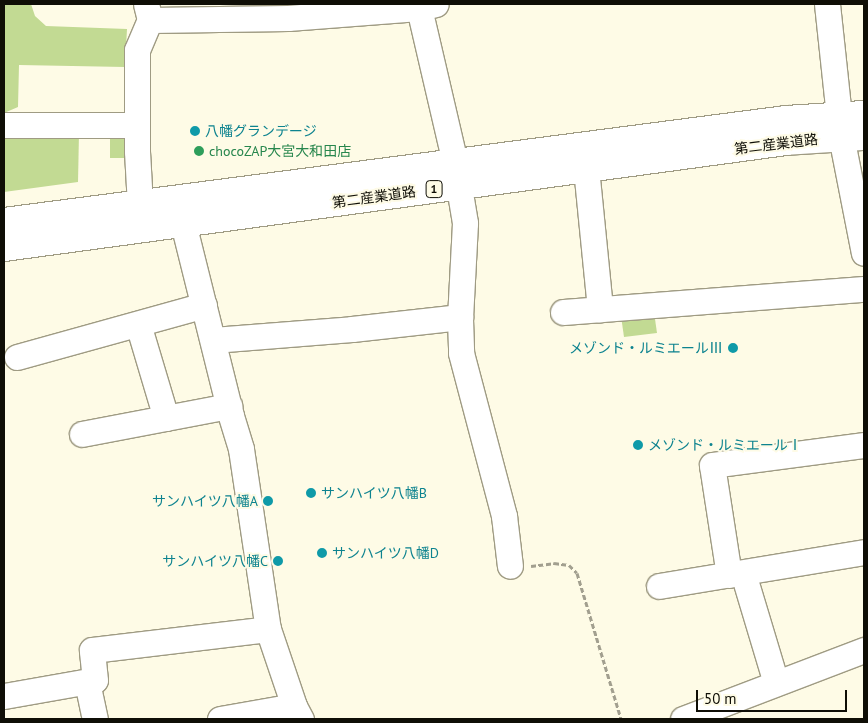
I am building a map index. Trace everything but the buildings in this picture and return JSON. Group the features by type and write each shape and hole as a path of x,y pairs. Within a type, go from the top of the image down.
{"main road":[{"name":"第二産業道路","path":"4,247 180,211 584,157 786,120 852,126"},
{"name":"第二産業道路","path":"4,222 140,205 180,211"}],"street":[{"path":"827,4 852,126 864,253"},
{"path":"140,205 137,50 148,12 288,18 427,6 465,223 460,317 461,353 504,516 510,566"},
{"path":"4,125 137,125"},
{"path":"584,157 600,309"},
{"path":"180,211 241,449 268,629 298,713 220,719"},
{"path":"563,312 864,288"},
{"path":"16,358 204,305"},
{"path":"213,340 352,330 460,317"},
{"path":"138,324 166,418"},
{"path":"82,434 229,406"},
{"path":"776,683 736,574 712,465 864,445"},
{"path":"659,586 864,552"},
{"path":"4,696 95,680 92,650 268,629"},
{"path":"683,719 864,650"},
{"path":"87,682 95,719"}],"path":[{"path":"510,566 516,569 554,563 569,565 577,573 621,719"}],"green space":[{"path":"4,4 31,4 35,16 46,26 127,29 125,67 19,65 18,107 4,113"},
{"path":"110,128 125,128 126,158 110,158"},
{"path":"4,131 79,133 78,182 4,192"},
{"path":"654,312 657,333 624,337 621,316"}],"place":[{"name":"八幡グランデージ","path":"195,131"},
{"name":"chocoZAP大宮大和田店","path":"199,151"},
{"name":"メゾンド・ルミエールⅢ","path":"733,348"},
{"name":"メゾンド・ルミエールⅠ","path":"638,445"},
{"name":"サンハイツ八幡B","path":"311,493"},
{"name":"サンハイツ八幡A","path":"268,501"},
{"name":"サンハイツ八幡D","path":"322,553"},
{"name":"サンハイツ八幡C","path":"278,561"}]}
